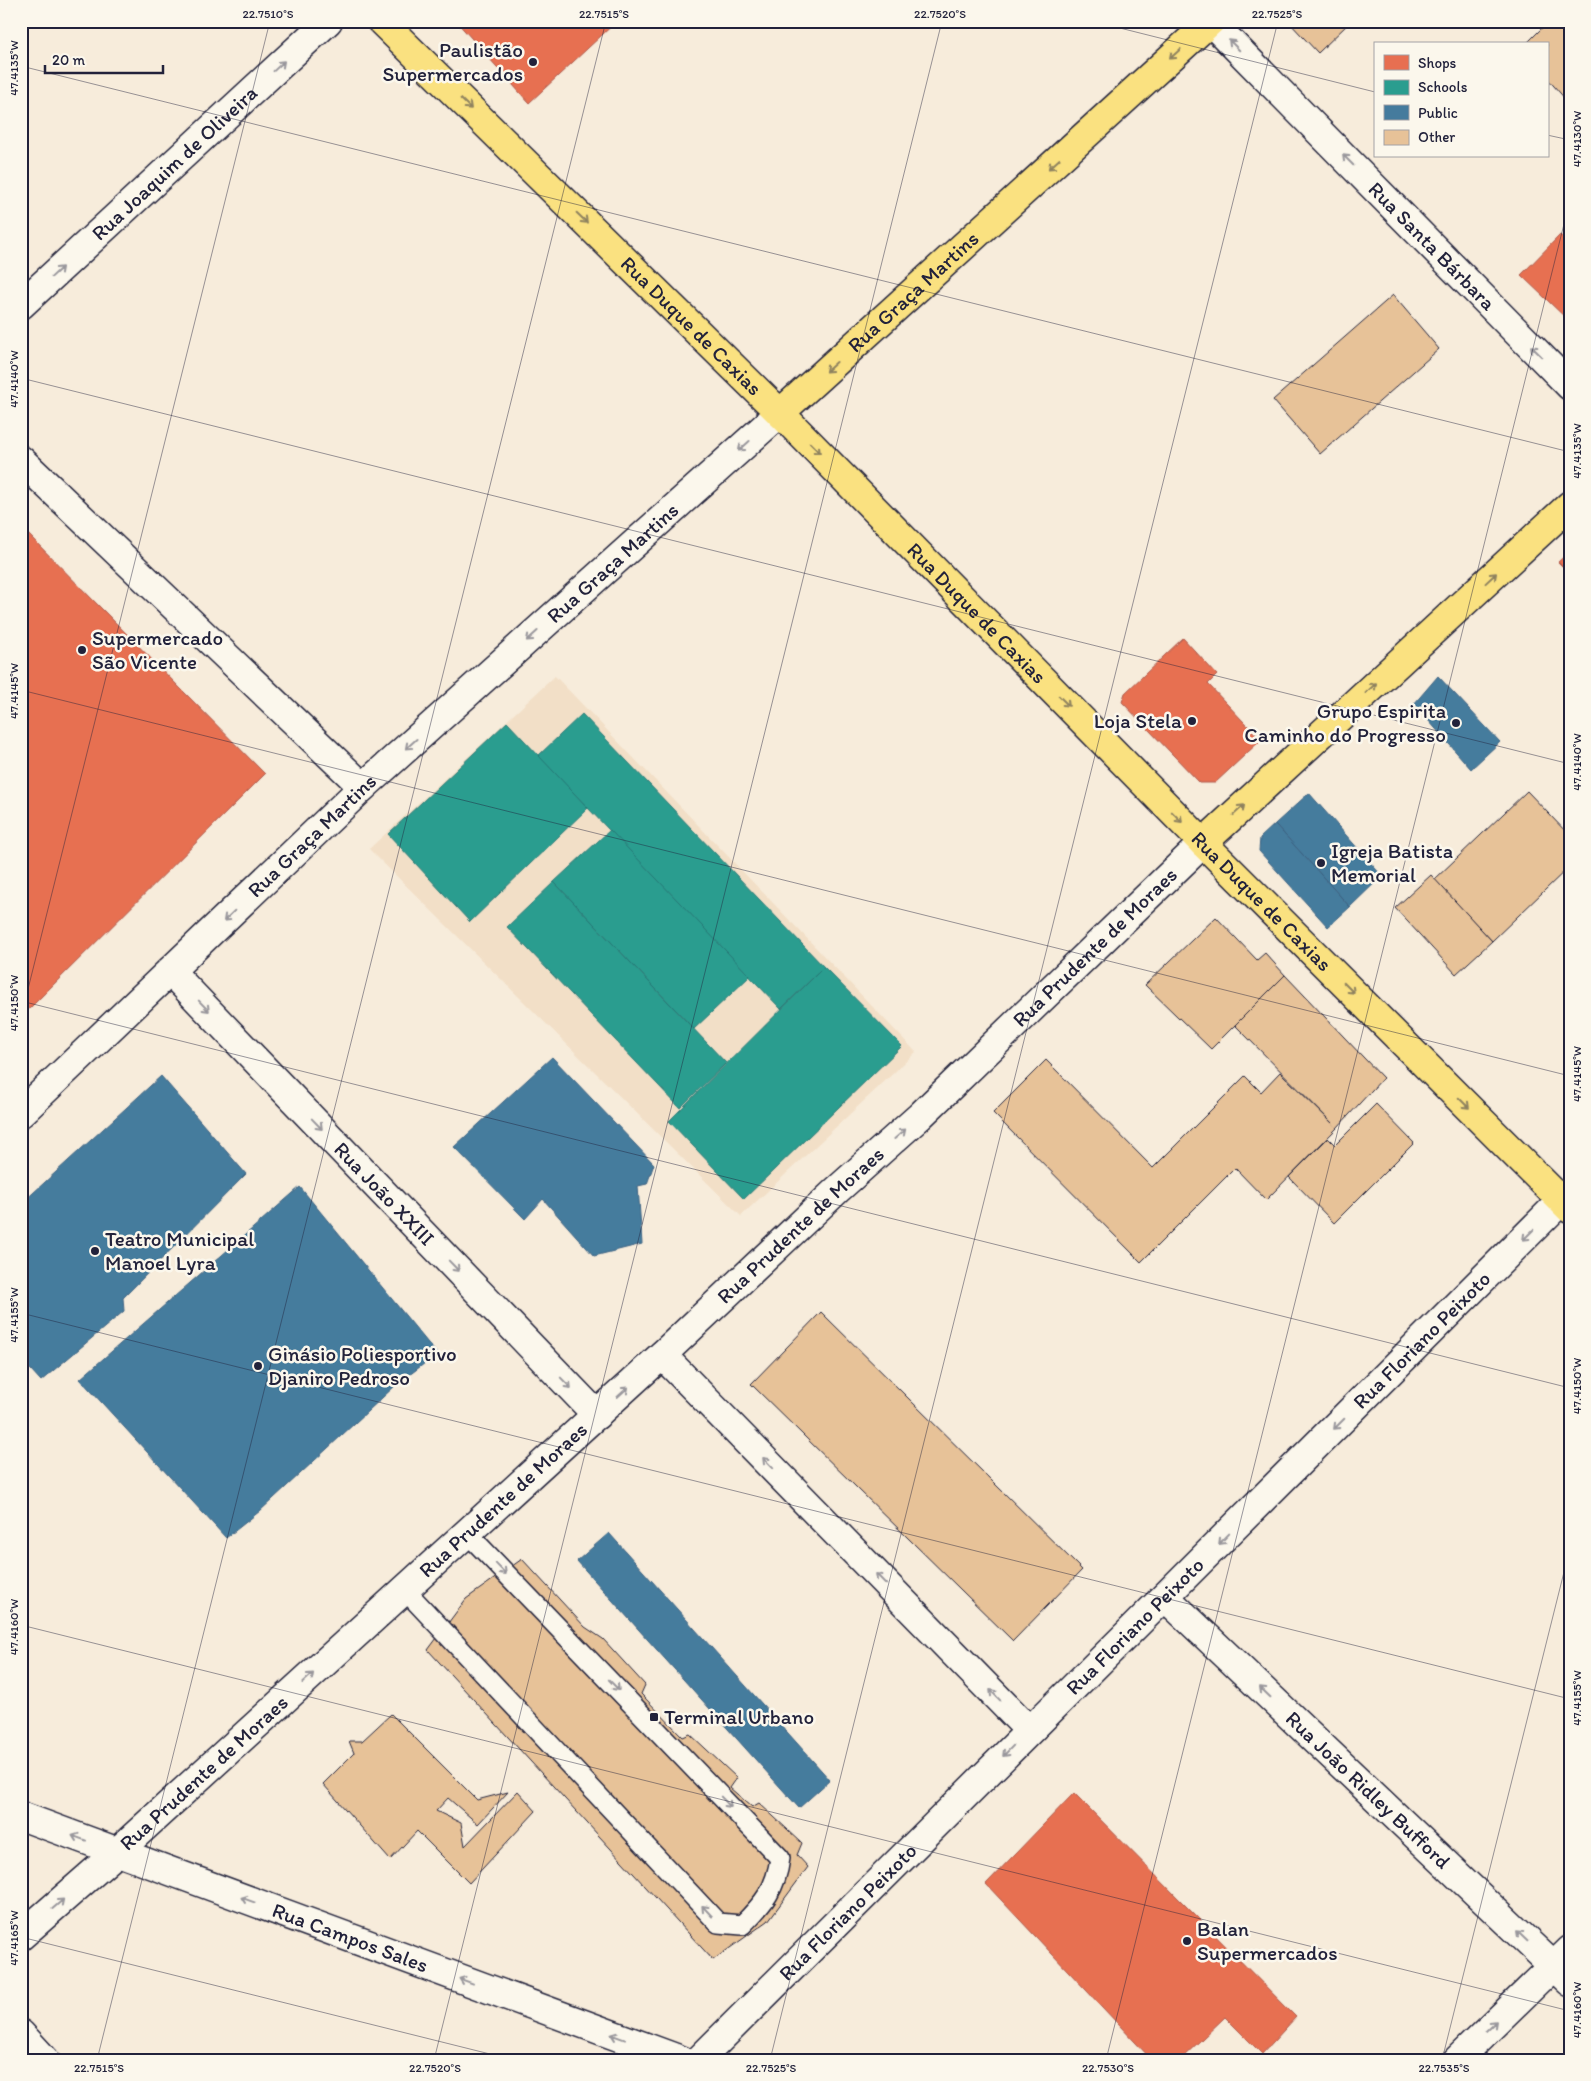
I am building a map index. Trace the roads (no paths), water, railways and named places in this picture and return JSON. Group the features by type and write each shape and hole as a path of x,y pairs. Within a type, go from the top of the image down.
{"main road":[{"name":"Rua Duque de Caxias","path":"381,21 780,413 1203,843 1567,1201"},
{"name":"Rua Graça Martins","path":"780,413 1211,21"},
{"name":"Rua Prudente de Moraes","path":"1203,843 1570,505"}],"street":[{"name":"Rua Joaquim de Oliveira","path":"21,305 328,21"},
{"name":"Rua Santa Bárbara","path":"1211,21 1570,386"},
{"name":"Rua Graça Martins","path":"21,1113 363,787 780,413"},
{"path":"21,460 363,787"},
{"name":"Rua Prudente de Moraes","path":"21,1936 117,1852 662,1355 837,1190 928,1109 1203,843"},
{"name":"Rua João XXIII","path":"170,971 597,1415"},
{"name":"Rua Floriano Peixoto","path":"699,2060 1029,1730 1567,1201"},
{"path":"662,1355 1029,1730"},
{"name":"Rua João Ridley Bufford","path":"1166,1597 1564,1966"},
{"name":"Rua Campos Sales","path":"21,1816 681,2060"},
{"path":"1456,2060 1564,1966"},
{"path":"21,2034 45,2060"}],"lane":[{"path":"405,1590 718,1923 742,1925 762,1904 777,1880 780,1858 467,1534"}],"place":[{"name":"Paulistão Supermercados","path":"533,62"},
{"name":"Supermercado São Vicente","path":"82,650"},
{"name":"Loja Stela","path":"1192,721"},
{"name":"Grupo Espirita Caminho do Progresso","path":"1456,723"},
{"name":"Igreja Batista Memorial","path":"1321,863"},
{"name":"Teatro Municipal Manoel Lyra","path":"95,1251"},
{"name":"Ginásio Poliesportivo Djaniro Pedroso","path":"258,1366"},
{"name":"Terminal Urbano","path":"654,1717"},
{"name":"Balan Supermercados","path":"1187,1941"}]}
